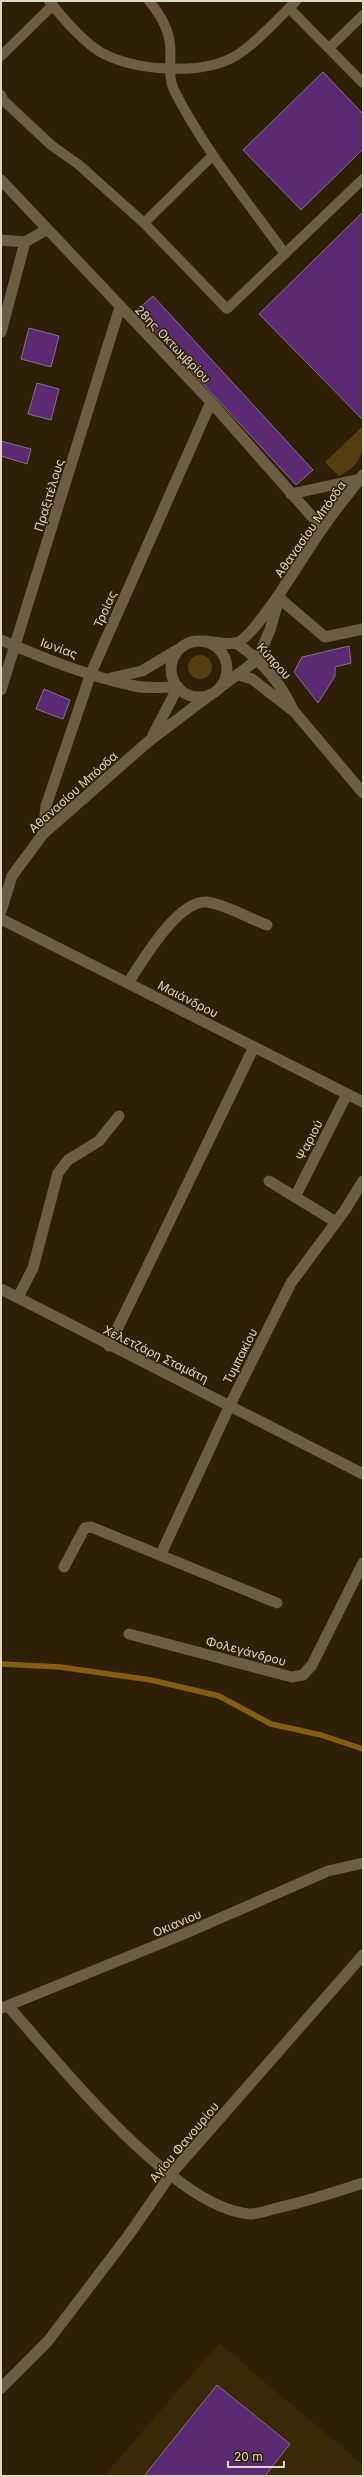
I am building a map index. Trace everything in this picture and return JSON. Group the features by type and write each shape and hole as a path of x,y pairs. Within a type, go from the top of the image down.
{"street":[{"name":"28ης Οκτωμβρίου","path":"1,180 46,230 210,402 322,528"},
{"path":"1,240 25,242 46,230"},
{"path":"1,332 25,242"},
{"name":"Πραξιτέλους","path":"1,690 16,646 120,307"},
{"name":"Τροίας","path":"43,834 46,806 91,673 210,402"},
{"path":"291,494 361,477"},
{"name":"Αθανασίου Μπόσδα","path":"236,643 247,636 279,598 322,528 361,477"},
{"path":"279,598 325,637 363,629"},
{"name":"Αθανασίου Μπόσδα","path":"239,675 257,660 270,630 279,598"},
{"name":"Ιωνίας","path":"1,640 108,679 135,686 178,687"},
{"path":"108,679 148,668 192,642 202,641 236,643"},
{"path":"202,641 216,646 225,658 227,673 221,687"},
{"name":"Κύπρου","path":"236,643 257,660 286,694 293,710"},
{"path":"182,647 175,655 171,666 172,677 178,687 192,696 203,697 211,694 239,675"},
{"name":"Κύπρου","path":"239,675 252,679 293,710 363,793"},
{"name":"Αθανασίου Μπόσδα","path":"150,740 178,687"},
{"name":"Αθανασίου Μπόσδα","path":"1,911 12,876 43,834 150,740 211,694"},
{"path":"128,983 154,944 176,918 193,904 206,902 267,925"},
{"name":"Μαιάνδρου","path":"1,919 363,1102"},
{"path":"109,1346 254,1047"},
{"name":"Ψαριού","path":"295,1197 347,1094"},
{"path":"18,1298 33,1268 58,1173 68,1160 99,1142 119,1116"},
{"path":"269,1181 336,1222"},
{"name":"Τυμπακίου","path":"161,1554 230,1405 291,1283 336,1222 363,1181"},
{"name":"Χελετζάρη Σταμάτη","path":"1,1289 109,1346 230,1405 363,1474"},
{"path":"64,1567 82,1532 85,1528 91,1527 161,1554 277,1603"},
{"name":"Φολεγάνδρου","path":"129,1634 292,1677 303,1675 312,1666 363,1563"},
{"name":"Οκιανιου","path":"5,2007 179,1936 328,1871 363,1863"},
{"name":"Αγίου Φανουρίου","path":"1,2388 48,2341 128,2236 171,2174 363,1955"},
{"path":"5,2007 119,2130 171,2174 200,2196 219,2206 250,2214 311,2201 363,2183"}],"lane":[{"path":"149,1 165,26 170,44 169,69 173,88 213,155 285,254"},
{"path":"1,56 51,3 80,34 103,54 129,62 169,69 204,67 236,56 256,41 293,4 329,48 363,83"},
{"path":"329,48 363,15"},
{"path":"1,95 4,101 50,145 78,164 144,223 227,310 363,179"},
{"path":"144,223 213,155"}],"shaded area":[{"path":"363,426 362,450 358,461 353,467 339,476 325,462"},
{"path":"200,655 208,659 212,667 208,675 200,679 192,675 188,667 192,659"},
{"path":"219,2343 363,2465 363,2476 104,2476"}],"building":[{"path":"323,72 363,114 363,149 301,210 243,150"},
{"path":"363,212 363,420 259,314"},
{"path":"153,296 313,470 296,485 136,311"},
{"path":"29,328 59,336 51,367 21,359"},
{"path":"37,383 59,389 51,420 28,414"},
{"path":"1,441 31,449 27,464 1,456"},
{"path":"349,646 351,663 335,667 335,676 318,703 294,672 302,657"},
{"path":"44,689 70,700 63,719 36,709"},
{"path":"217,2385 290,2444 265,2476 144,2476"}],"waterway":[{"path":"1,1664 60,1667 151,1680 219,1696 271,1724 321,1735 363,1749"}]}
